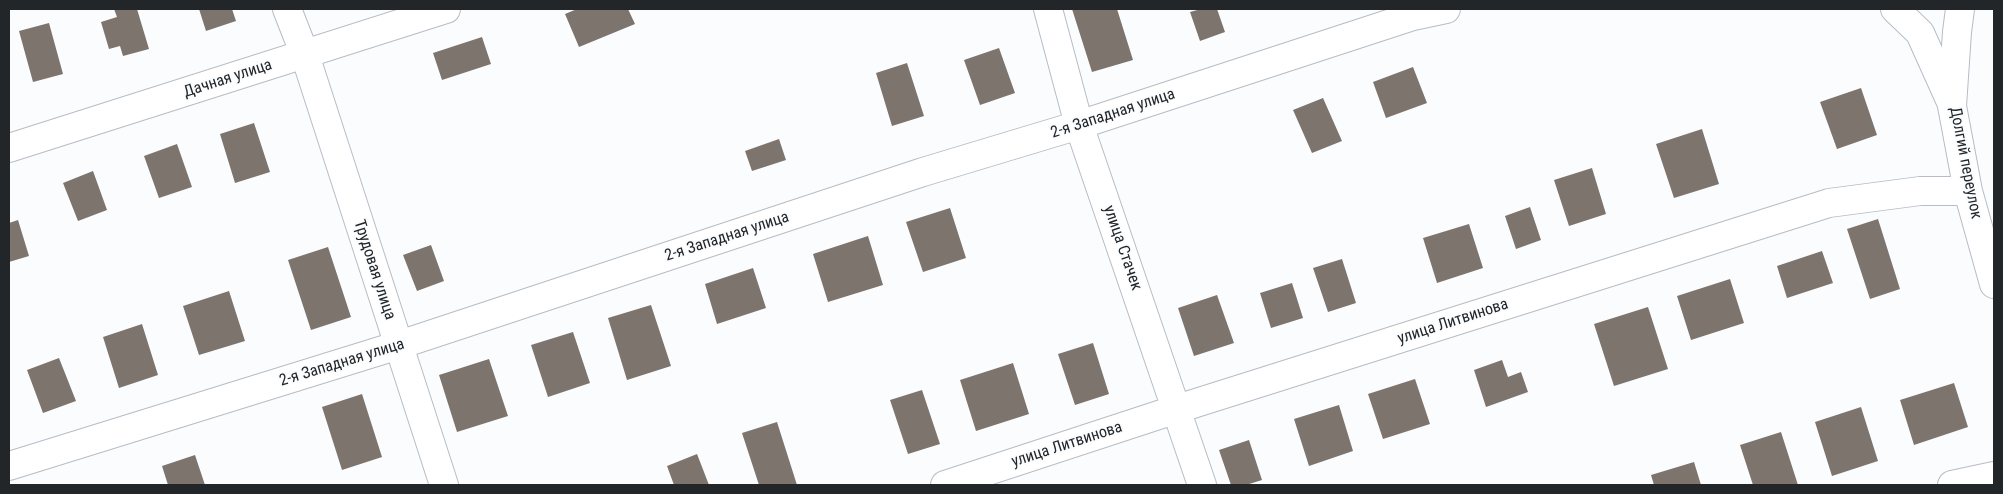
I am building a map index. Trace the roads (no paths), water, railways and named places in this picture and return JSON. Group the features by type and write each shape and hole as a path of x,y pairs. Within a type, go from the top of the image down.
{"street":[{"name":"Трудовая улица","path":"287,9 305,55 444,485"},
{"name":"Дачная улица","path":"9,148 446,9"},
{"name":"улица Стачек","path":"1048,9 1079,125 1202,485"},
{"name":"2-я Западная улица","path":"9,466 398,345 923,172 1079,125 1413,16 1446,9"},
{"path":"1895,9 1920,34 1952,106"},
{"name":"Долгий переулок","path":"1960,9 1952,106 1968,192 1994,284"},
{"name":"улица Литвинова","path":"945,485 1177,409 1829,203 1920,191 1968,192"},
{"path":"1952,485 1994,476"}]}
